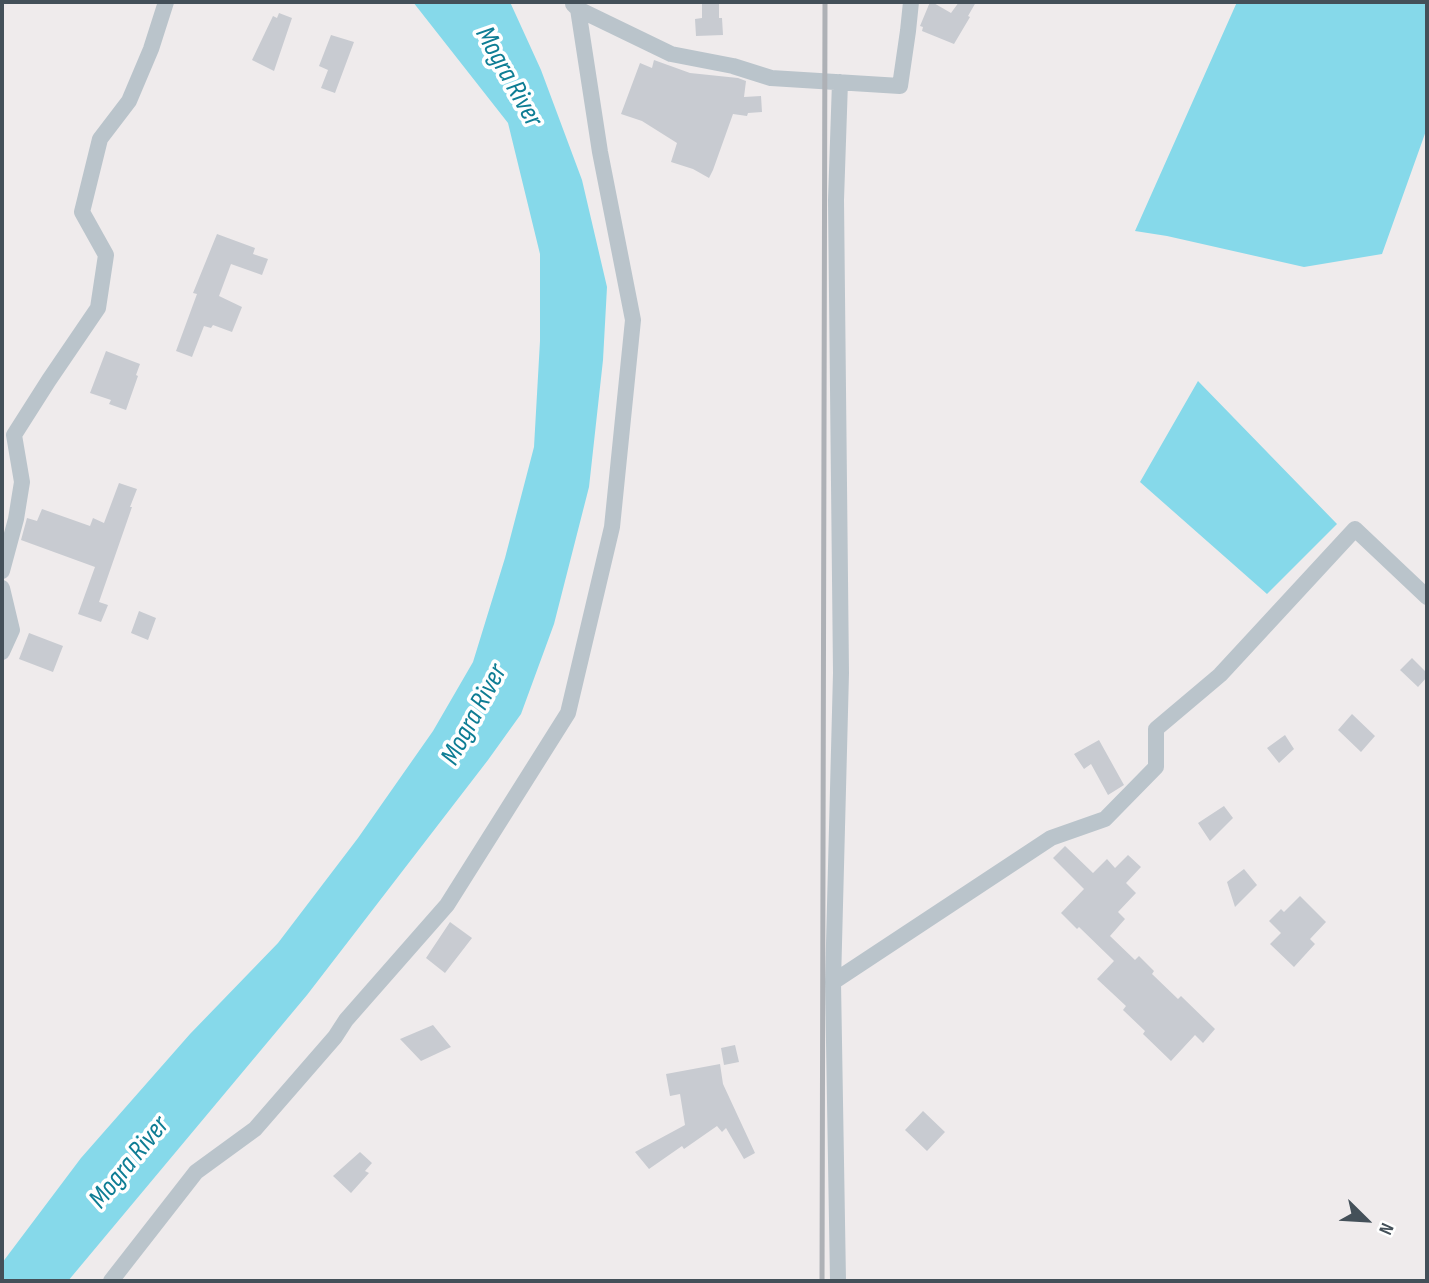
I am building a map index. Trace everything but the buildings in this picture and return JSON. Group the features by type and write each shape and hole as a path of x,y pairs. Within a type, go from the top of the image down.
{"street":[{"path":"2,571 16,519 22,482 14,435 98,308 106,255 82,212 100,139 129,101 166,2"},
{"path":"574,5 671,54 733,66 771,78 900,86 911,2"},
{"path":"111,1281 196,1172 255,1129 447,905 568,713 612,527 634,320 574,5"},
{"path":"838,1281 833,982 841,673 836,200 840,82"},
{"path":"833,982 1051,838 1105,819 1156,767 1156,729 1220,675 1356,529 1427,597"},
{"path":"2,588 12,630 2,652"}],"water":[{"name":"Mogra River","path":"413,2 510,2 541,70 582,180 607,287 603,360 589,487 554,624 521,714 488,760 307,995 68,1281 2,1281 2,1263 81,1158 190,1034 278,943 358,838 433,731 473,662 505,558 534,447 540,341 540,254 508,123"},
{"path":"1237,2 1427,2 1427,128 1382,254 1304,267 1135,231"},
{"path":"1198,381 1337,524 1267,594 1140,482"}],"railway":[{"path":"822,1281 825,2"}]}
